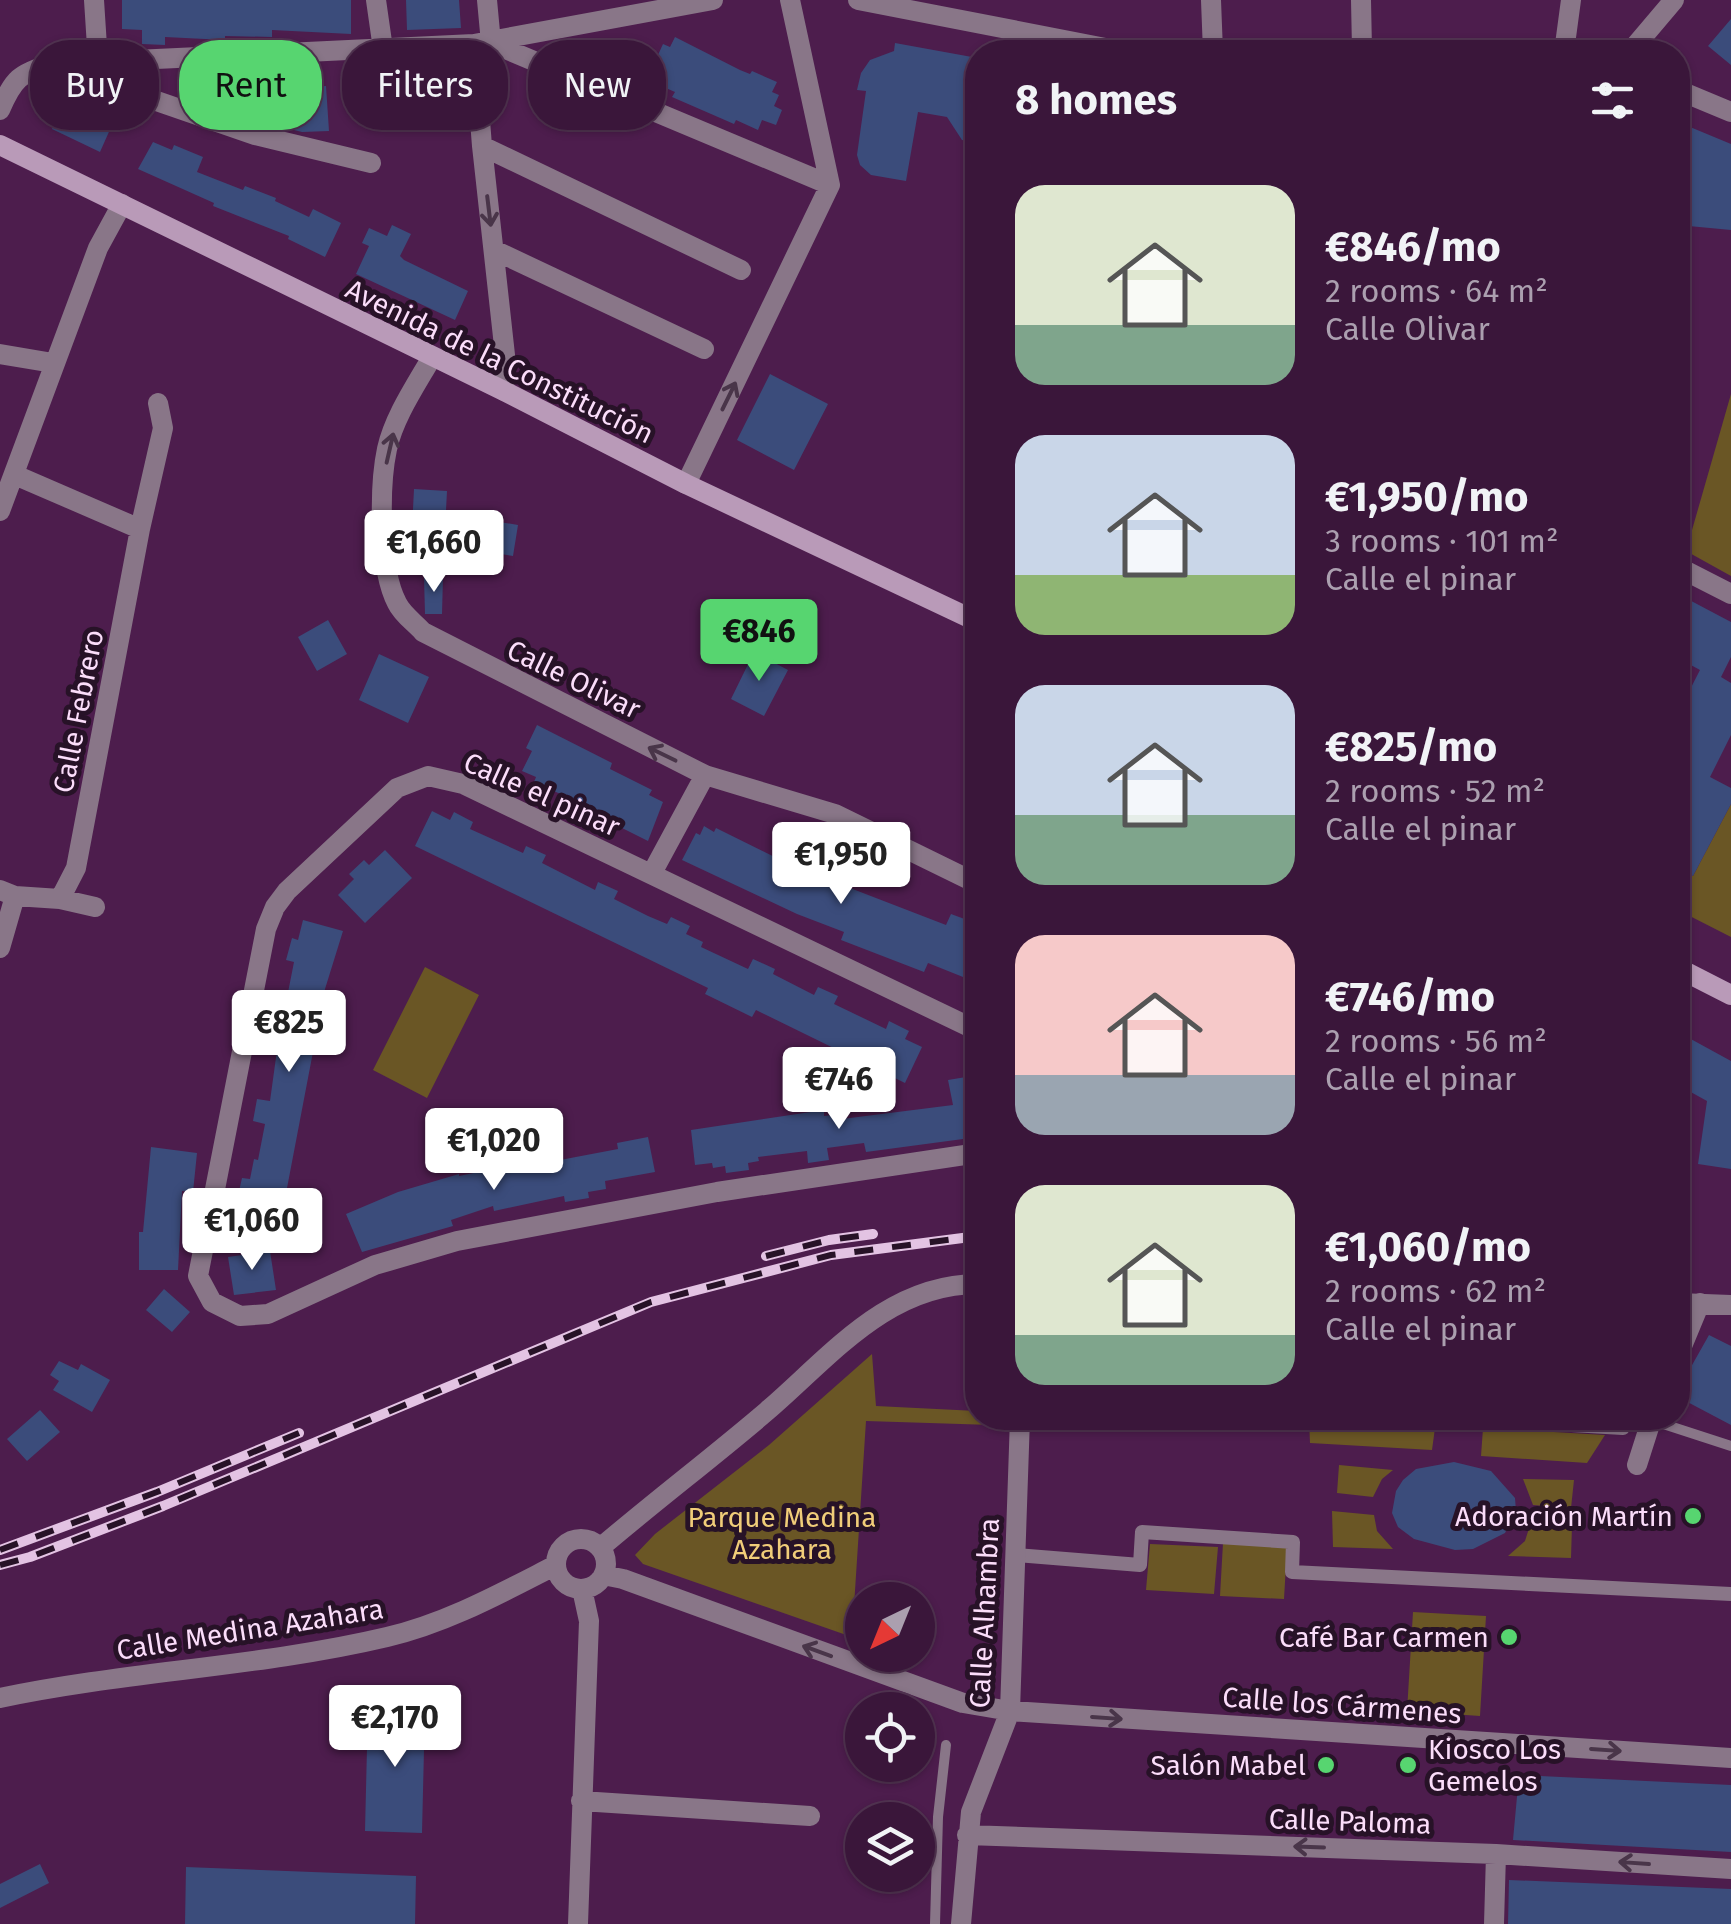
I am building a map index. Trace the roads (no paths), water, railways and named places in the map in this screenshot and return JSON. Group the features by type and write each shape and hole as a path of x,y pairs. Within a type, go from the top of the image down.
{"main road":[{"name":"Avenida de la Constitución","path":"0,146 686,484 965,616"},
{"path":"1690,974 1731,995"}],"street":[{"path":"94,0 97,40"},
{"path":"376,0 382,40"},
{"path":"483,40 486,0"},
{"path":"504,40 713,0"},
{"path":"686,484 830,184 790,0"},
{"path":"858,0 1064,40"},
{"path":"1212,0 1213,40"},
{"path":"1362,0 1362,40"},
{"path":"1569,40 1570,0"},
{"path":"1640,40 1674,0"},
{"path":"159,59 342,51"},
{"path":"508,54 830,184"},
{"path":"0,110 6,94 30,70"},
{"path":"1690,95 1731,112"},
{"path":"159,102 255,135 371,163"},
{"path":"482,130 506,355 504,391"},
{"path":"482,146 741,270"},
{"path":"0,511 98,248 122,204"},
{"path":"494,250 704,349"},
{"path":"0,354 53,363"},
{"name":"Calle Olivar","path":"432,357 387,448 382,535 386,570 398,606 423,632 705,775 835,814 965,878"},
{"name":"Calle Febrero","path":"60,899 76,868 163,428 158,403"},
{"path":"15,475 140,530"},
{"path":"1690,573 1731,594"},
{"path":"652,874 705,775"},
{"name":"Calle el pinar","path":"965,1024 463,784 428,776 397,788 275,906 266,929 198,1276 212,1302 240,1316 268,1314 374,1265 457,1240 717,1192 965,1156"},
{"path":"0,948 8,893 95,907"},
{"path":"600,1548 767,1412 853,1332 910,1297 965,1284"},
{"path":"1690,1303 1731,1304"},
{"path":"1690,1327 1700,1303"},
{"name":"Calle Alhambra","path":"961,1924 971,1812 1010,1712 1020,1430"},
{"path":"1637,1465 1648,1430"},
{"path":"1016,1555 1140,1565 1142,1532 1293,1542 1292,1572 1731,1594"},
{"path":"587,1539 600,1548 606,1561 603,1575 594,1585 582,1589 566,1585 557,1572 560,1550 572,1540 587,1539"},
{"name":"Calle Medina Azahara","path":"0,1698 389,1637 474,1608 556,1565"},
{"name":"Calle los Cármenes","path":"603,1575 963,1703 1010,1712 1731,1758"},
{"path":"578,1924 589,1621 582,1589"},
{"path":"580,1800 810,1816"},
{"name":"Calle Paloma","path":"967,1834 1496,1854 1731,1869"},
{"path":"1494,1924 1496,1854"}],"lane":[{"path":"1684,1430 1731,1446"},
{"path":"935,1924 938,1817 946,1745"}],"railway":[{"path":"766,1256 873,1234"},
{"path":"0,1565 163,1506 651,1302 831,1255 965,1238"},
{"path":"0,1550 157,1492 299,1433"}],"place":[{"name":"Adoración Martín","path":"1693,1516"},
{"name":"Café Bar Carmen","path":"1509,1637"},
{"name":"Salón Mabel","path":"1326,1765"},
{"name":"Kiosco Los Gemelos","path":"1408,1765"}],"park label":[{"name":"Parque Medina Azahara","path":"782,1533"}]}
